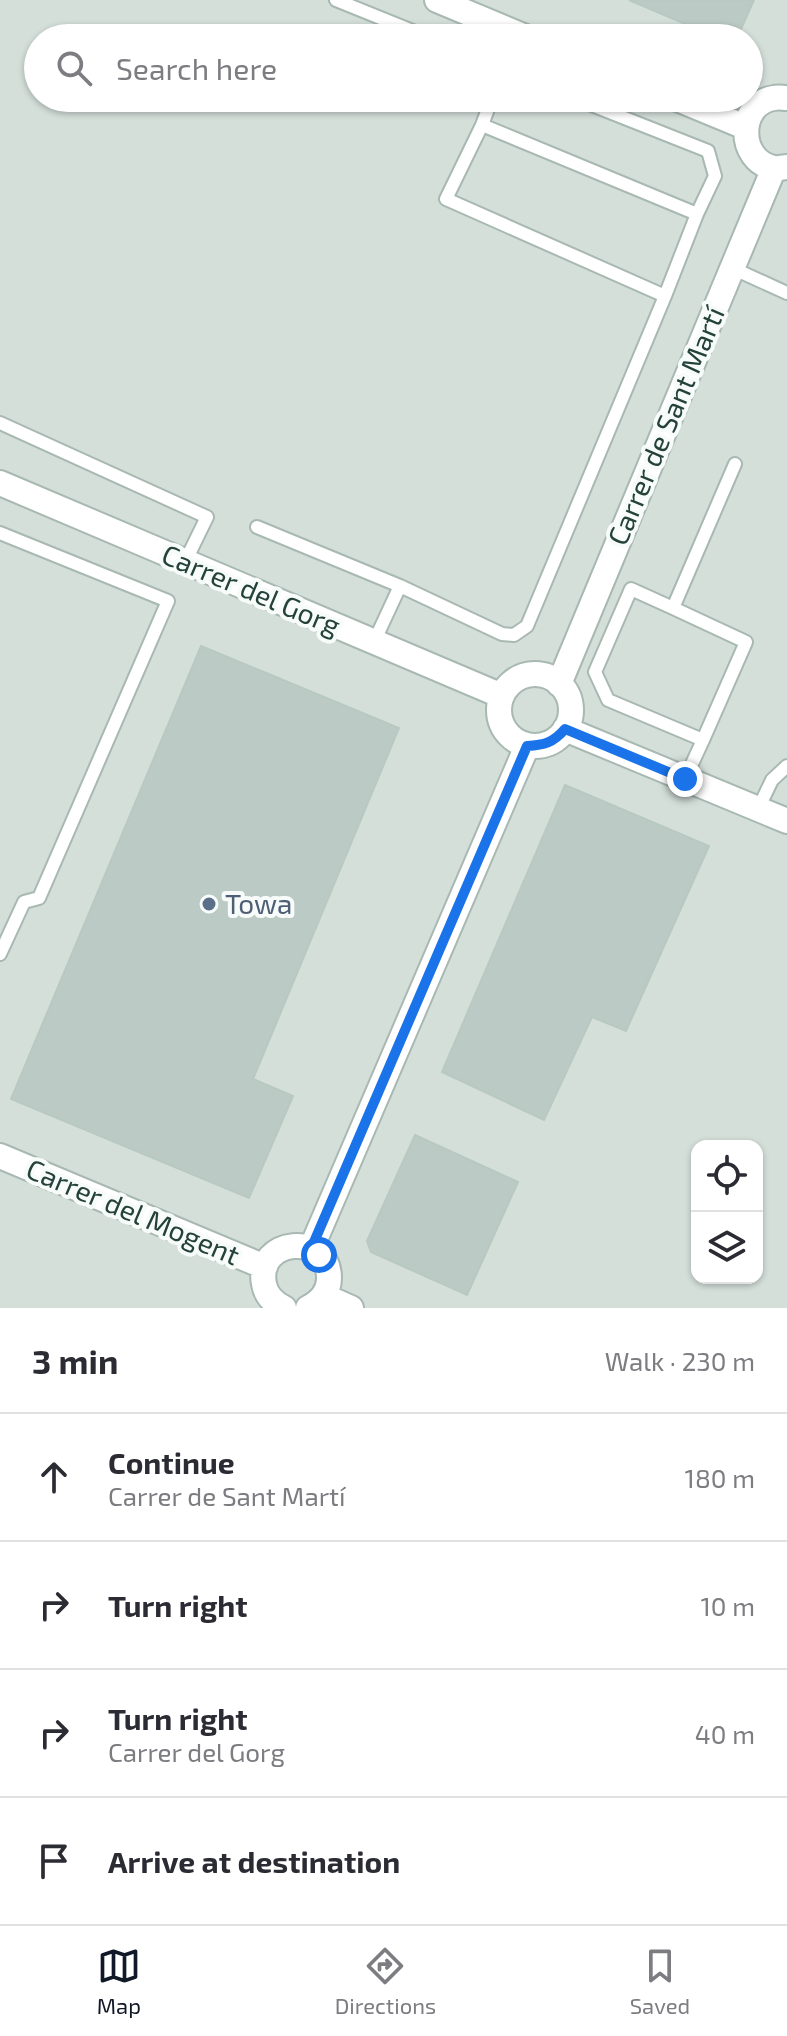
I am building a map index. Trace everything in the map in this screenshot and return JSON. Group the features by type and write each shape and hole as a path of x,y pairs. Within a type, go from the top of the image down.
{"street":[{"path":"437,0 470,24"},
{"path":"763,101 773,97 787,98"},
{"path":"709,112 745,127"},
{"path":"752,112 745,127 751,152 759,161 780,167"},
{"name":"Carrer de Sant Martí","path":"559,684 732,268 780,167"},
{"name":"Carrer del Gorg","path":"0,483 502,696"},
{"path":"529,675 541,675 559,684 568,696 571,708 565,729 556,740 544,745 527,746 513,740 504,730 499,717 502,696 509,686 529,675"},
{"path":"565,729 787,821"},
{"path":"311,1249 527,746"},
{"name":"Carrer del Mogent","path":"0,1156 265,1267"},
{"path":"280,1307 266,1291 265,1267 272,1256 284,1248 301,1246 311,1249 323,1260 328,1271 328,1284 316,1302 351,1308"}],"lane":[{"path":"336,0 395,24"},
{"path":"487,112 446,199 665,296"},
{"path":"257,527 400,586 502,634 514,635 527,626 715,176 708,151 609,112"},
{"path":"482,125 697,214"},
{"path":"732,268 787,293"},
{"path":"0,423 207,517 185,562"},
{"path":"673,608 735,464"},
{"path":"0,533 168,601 39,898 24,902 0,954"},
{"path":"374,642 400,586"},
{"path":"685,779 703,740 746,642 631,589 595,672 608,700 703,740"},
{"path":"758,809 772,780 787,766"}],"shaded area":[{"path":"0,0 787,0 787,1308 0,1308"}],"building":[{"path":"629,0 754,0 743,24 685,24"},
{"name":"Towa","path":"201,646 399,728 253,1079 293,1096 249,1198 11,1099"},
{"path":"565,785 709,846 626,1031 592,1017 544,1120 442,1072"},
{"path":"415,1135 518,1182 467,1295 371,1252 367,1241"}],"place":[{"name":"Towa","path":"209,904"}],"route":[{"path":"319,1255 311,1249 527,746 544,745 556,740 565,729 685,779"}]}
